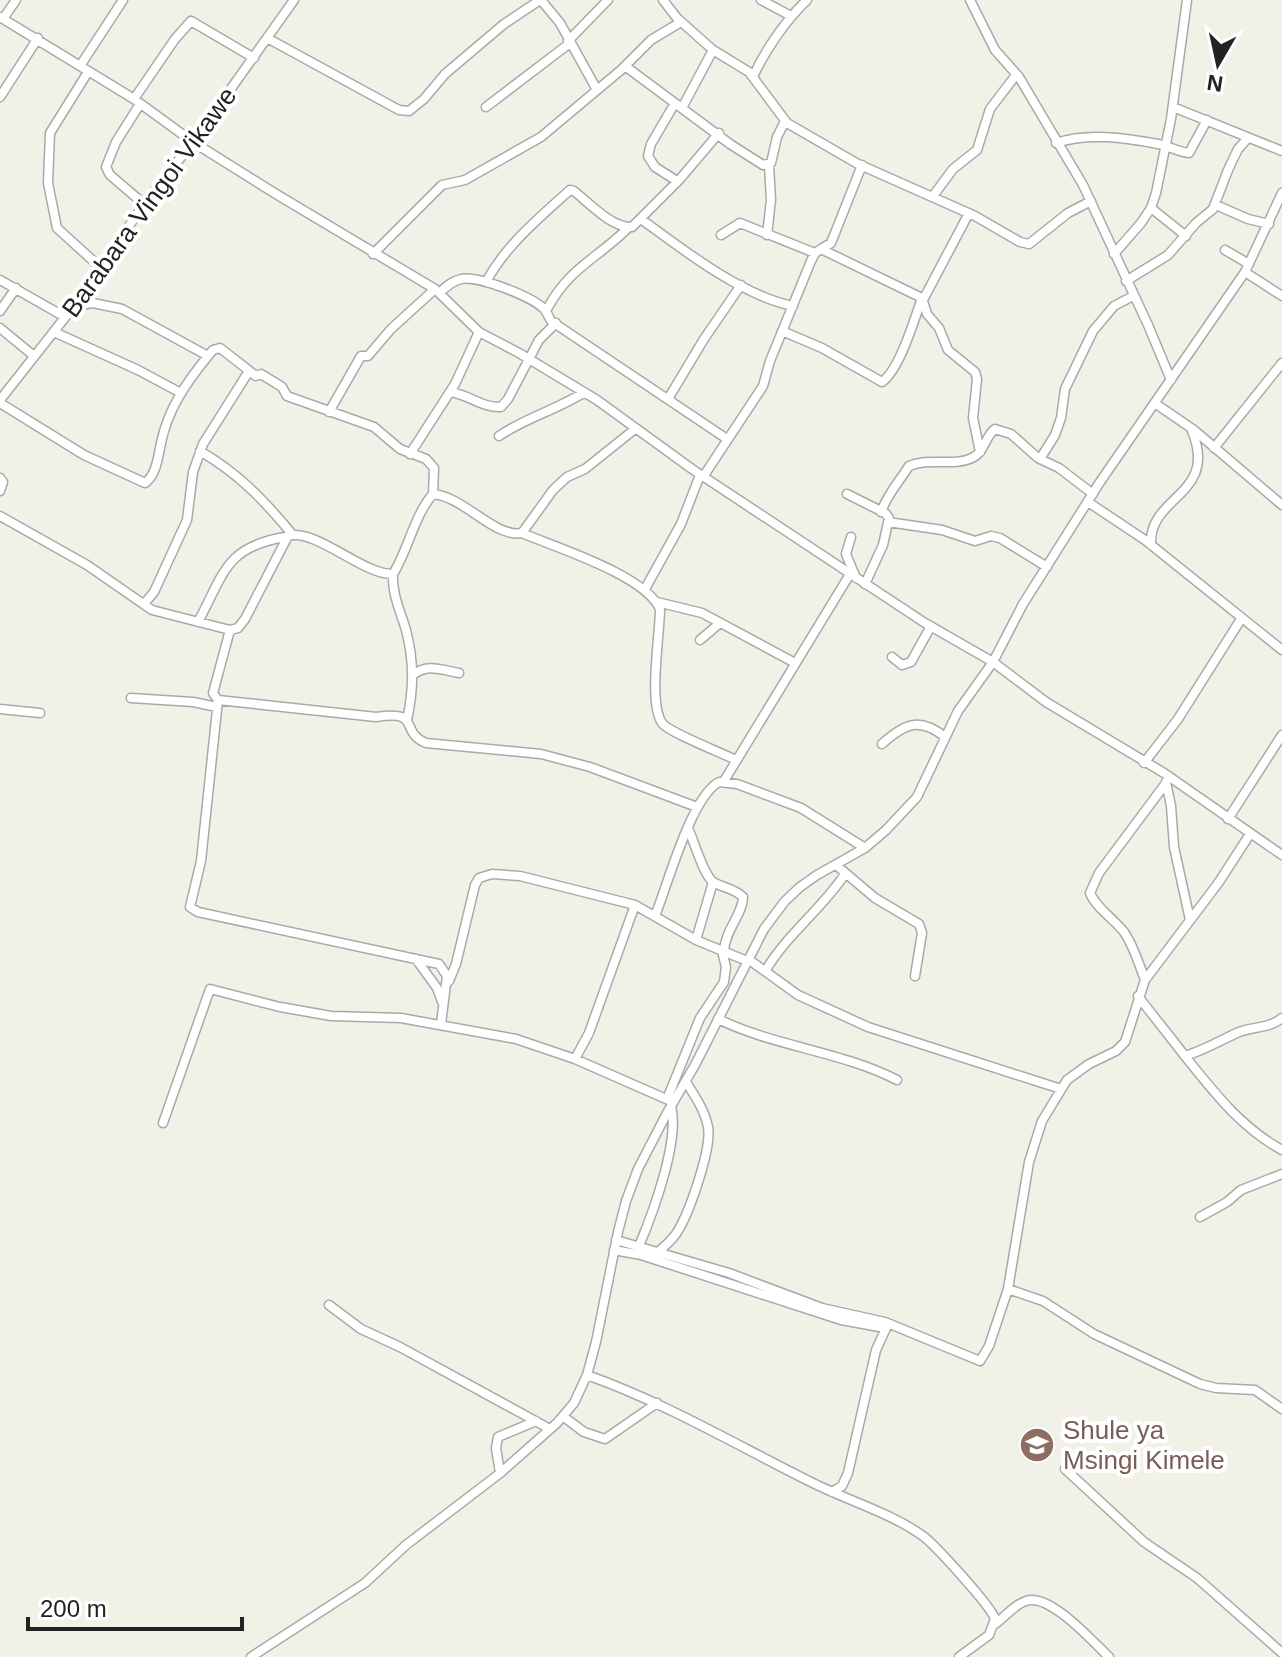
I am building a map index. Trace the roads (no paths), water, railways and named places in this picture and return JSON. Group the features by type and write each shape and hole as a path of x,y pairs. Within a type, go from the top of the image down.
{"street":[{"path":"16,0 2,18 137,102 193,142 437,291 479,332 597,400 702,476 865,584 993,662 1046,702 1164,773 1282,855"},
{"path":"101,268 57,228 48,183 50,133 123,0"},
{"name":"Barabara Vingoi Vikawe","path":"0,402 74,306 144,204 193,142 294,0"},
{"path":"267,38 399,110 409,111 445,74 504,24 541,0 560,23 597,90"},
{"path":"486,107 569,42 608,0"},
{"path":"663,0 681,22 713,50 753,77 785,121 801,133 1027,244 1068,213 1091,201"},
{"path":"761,0 791,16"},
{"path":"753,77 791,16 807,0"},
{"path":"970,0 995,50 1016,75 1091,201 1171,380"},
{"path":"1114,254 1129,240 1151,208 1173,107 1187,0"},
{"path":"144,204 110,175 106,167 137,102 175,39 191,21 254,58"},
{"path":"373,254 442,185 465,180 522,149 559,123 651,40 681,22"},
{"path":"0,97 38,38"},
{"path":"677,181 655,167 648,156 651,144 713,50"},
{"path":"625,66 752,159 769,165"},
{"path":"933,196 953,169 977,150 990,109 1016,75"},
{"path":"1173,107 1282,151"},
{"path":"1056,143 1068,139 1098,138 1166,146 1189,153 1207,120"},
{"path":"767,235 771,200 769,165 785,121"},
{"path":"546,311 571,274 641,219 719,133"},
{"path":"1126,281 1151,268 1216,205 1238,149 1248,138"},
{"path":"645,589 681,524 702,476 763,386 793,306 818,251 831,243 862,165"},
{"path":"486,282 493,268 526,231 570,190 628,228"},
{"path":"670,1102 686,1082 764,929 785,901 817,875 865,848 917,797 958,711 993,662 1018,613 1090,498 1247,268 1282,193"},
{"path":"1216,205 1269,224"},
{"path":"1151,208 1186,236"},
{"path":"782,331 822,348 882,382 889,377 923,299 969,213"},
{"path":"641,219 692,256 741,285 793,306"},
{"path":"721,235 740,223 818,251 923,299"},
{"path":"1225,250 1282,296"},
{"path":"329,412 361,356 368,356 391,329 437,291 463,278 486,282 529,300 546,311 556,323 727,439"},
{"path":"0,280 65,317"},
{"path":"668,399 741,285"},
{"path":"0,311 16,288"},
{"path":"1040,459 1055,435 1065,389 1093,331 1114,306 1133,296"},
{"path":"923,299 927,314 939,328 948,350 975,372 973,418 980,452"},
{"path":"74,306 93,303 122,309 208,356"},
{"path":"450,392 466,395 485,405 501,407 539,340 556,323"},
{"path":"0,328 34,356"},
{"path":"54,332 181,393"},
{"path":"410,454 464,368 479,332"},
{"path":"0,402 84,455 145,483 153,474 168,418 181,393 213,350 220,348 256,376 261,374 282,387 287,396 374,427 410,454 433,465 435,480 433,494 393,574 393,592 405,628 413,675 407,720 415,737 426,743 541,754 590,767 697,807"},
{"path":"1214,448 1282,363"},
{"path":"144,604 154,592 187,520 193,472 200,451 249,371"},
{"path":"499,436 520,422 552,410 583,393"},
{"path":"1156,404 1190,427 1282,505"},
{"path":"1151,545 1155,524 1188,486 1199,466 1200,452 1190,427"},
{"path":"522,533 553,490 567,477 578,475 635,429"},
{"path":"881,512 889,492 903,479 909,466 971,459 980,452 991,431 995,429 1011,434 1040,459 1059,468 1090,498 1282,650"},
{"path":"200,451 244,480 274,511 288,536"},
{"path":"0,478 3,482 0,491"},
{"path":"433,494 451,498 506,532 522,533 583,558 645,589 660,609 656,687 662,723 672,731 736,760"},
{"path":"847,494 888,515 883,545 865,584"},
{"path":"0,516 87,565 162,613 230,630 238,628 245,619 288,536"},
{"path":"888,522 942,530 975,541 991,536 1000,538 1047,567"},
{"path":"198,622 237,554 262,542 288,536 321,543 379,573 393,574"},
{"path":"851,537 846,554 853,576"},
{"path":"655,916 697,807 714,785 724,781 795,663 853,576"},
{"path":"657,602 702,613 795,663"},
{"path":"1144,763 1186,707 1241,619"},
{"path":"700,640 720,623"},
{"path":"892,657 902,665 911,662 931,626"},
{"path":"230,630 213,693 218,703 207,815 191,909 432,962 447,972 441,1024"},
{"path":"413,675 422,668 459,673"},
{"path":"131,698 376,717 396,714 407,720"},
{"path":"0,709 40,713"},
{"path":"882,744 894,733 918,724 927,725 945,737"},
{"path":"1228,819 1282,735"},
{"path":"1164,773 1171,806 1174,847 1190,920"},
{"path":"724,781 801,808 865,848"},
{"path":"1145,980 1125,934 1090,893 1099,873 1166,783"},
{"path":"251,1657 365,1583 406,1545 500,1473 564,1417 574,1403 587,1375 604,1311 626,1201 670,1102 700,1018 724,982 726,967 723,951 727,933 743,900 739,893 713,882 704,869 688,828"},
{"path":"616,1240 729,1273 980,1361 989,1346 1008,1289 1029,1162 1042,1121 1061,1089 1076,1072 1116,1051 1125,1042 1145,980 1219,882 1250,834"},
{"path":"836,865 883,904 919,924 922,933 915,976"},
{"path":"766,970 780,948 833,892 845,874"},
{"path":"446,985 453,973 475,885 483,876 520,876 635,905 696,940 766,970 798,995 868,1027 1061,1089"},
{"path":"696,940 713,882"},
{"path":"575,1059 589,1033 635,905"},
{"path":"415,959 437,988 443,1005"},
{"path":"163,1123 210,989 331,1016 401,1018 516,1039 575,1059 670,1102"},
{"path":"1138,996 1194,1069 1243,1123 1282,1150"},
{"path":"1185,1056 1242,1030 1264,1028 1282,1018"},
{"path":"718,1019 758,1037 830,1054 897,1080"},
{"path":"658,1252 672,1239 684,1219 708,1148 705,1115 686,1082"},
{"path":"639,1246 672,1146 675,1121 670,1102"},
{"path":"1200,1217 1241,1190 1282,1174"},
{"path":"614,1250 641,1255 841,1320 887,1326"},
{"path":"1008,1289 1043,1301 1094,1334 1200,1384 1255,1390 1282,1409"},
{"path":"329,1305 361,1329 550,1429"},
{"path":"832,1492 842,1486 848,1473 871,1372 887,1326"},
{"path":"587,1375 657,1403 908,1527 926,1538 985,1601 993,1613 995,1624"},
{"path":"564,1417 584,1432 605,1439 657,1403"},
{"path":"500,1473 496,1448 498,1437 536,1421"},
{"path":"1065,1469 1144,1542 1197,1578 1281,1654"},
{"path":"959,1657 989,1635 995,1624 1024,1601 1036,1600 1060,1611 1109,1657"}],"place":[{"name":"Shule ya Msingi Kimele","path":"1037,1445"}]}
